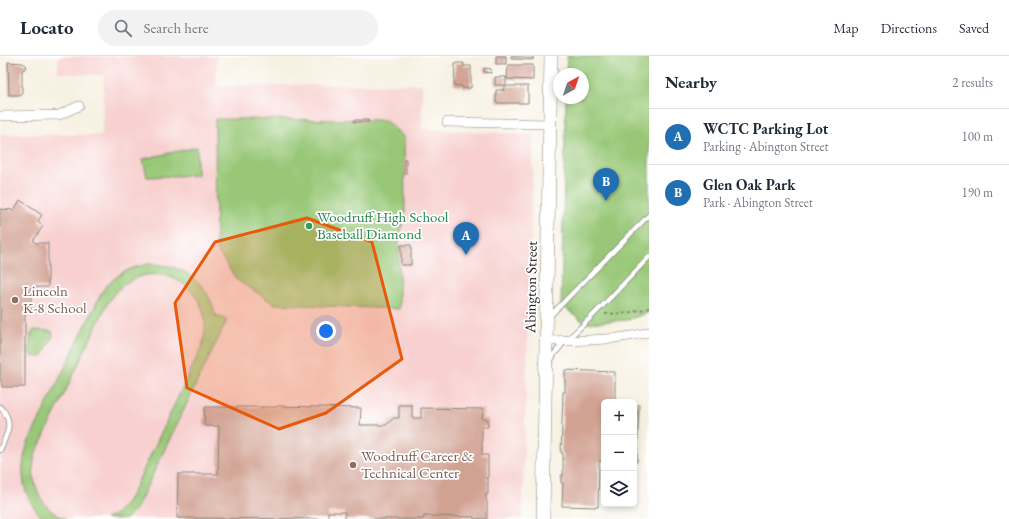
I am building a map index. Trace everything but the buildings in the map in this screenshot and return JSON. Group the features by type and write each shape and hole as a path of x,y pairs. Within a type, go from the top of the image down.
{"street":[{"name":"Abington Street","path":"543,519 551,56"},
{"path":"0,116 59,116 79,106"},
{"path":"447,122 550,124"},
{"path":"547,341 604,339 633,336 649,332"}],"lane":[{"path":"547,319 649,215"},
{"path":"546,371 554,354 566,340 585,323 649,257"},
{"path":"0,407 6,414 9,424 8,431 0,450"}],"path":[{"path":"603,314 627,314 649,308"}],"highlighted area":[{"path":"307,218 372,242 402,359 326,413 279,429 187,388 175,303 215,242"}],"shaded area":[{"path":"58,56 217,56 216,86 422,84 422,129 534,135 522,519 0,519 0,134 102,135 104,75 58,73"}],"green space":[{"path":"567,56 649,56 649,312 628,320 585,323 561,305 566,104 589,104 589,68 566,68"},
{"name":"Woodruff High School Baseball Diamond","path":"215,119 385,120 404,137 405,212 399,239 399,309 275,304 237,280 216,249"},
{"path":"197,147 197,175 147,177 143,159"},
{"path":"149,264 173,267 193,277 207,294 216,317 217,315 227,320 137,507 126,519 105,519 114,515 121,509 132,494 201,349 205,326 201,306 191,290 176,280 158,275 140,277 122,286 107,304 35,455 34,475 38,493 49,508 66,519 45,519 31,503 24,484 23,464 28,443 103,290 112,280 123,272 135,267"},
{"path":"34,330 52,331 53,336 43,355 40,357 32,356 29,353 31,333"}],"place":[{"name":"Glen Oak Park","path":"606,201"},
{"name":"Woodruff High School Baseball Diamond","path":"309,226"},
{"name":"WCTC Parking Lot","path":"466,255"},
{"name":"Lincoln K-8 School","path":"15,300"},
{"name":"Woodruff Career & Technical Center","path":"353,465"}]}
